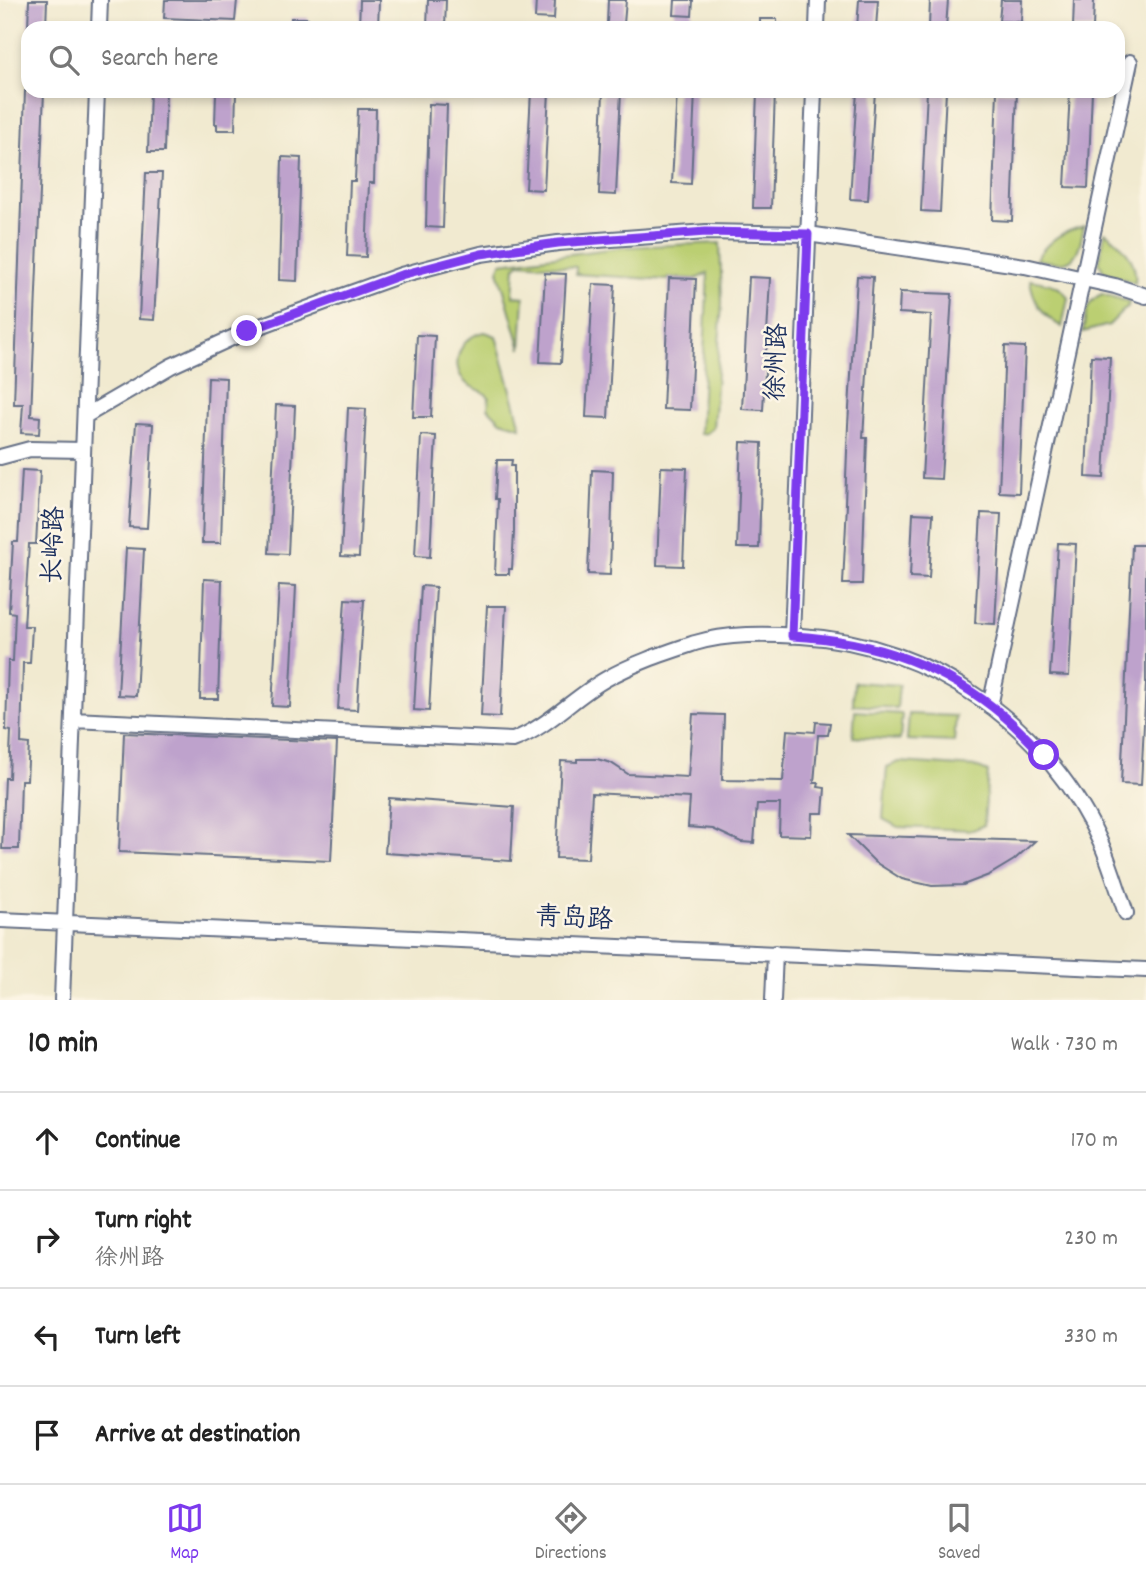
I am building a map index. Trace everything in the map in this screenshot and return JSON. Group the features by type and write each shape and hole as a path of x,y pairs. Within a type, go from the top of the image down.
{"street":[{"path":"99,21 100,0"},
{"path":"817,21 818,0"},
{"path":"1125,85 1130,62"},
{"name":"长岭路","path":"62,1000 97,98"},
{"name":"徐州路","path":"792,636 814,98"},
{"path":"990,706 1122,98"},
{"path":"85,416 171,366 247,331 401,275 481,254 558,243 706,232 808,234 949,253 1083,279 1146,296"},
{"path":"0,457 30,449 83,450"},
{"path":"73,720 513,740 531,733 606,679 647,660 699,642 736,636 792,636 867,645 914,660 963,686 1005,718 1044,755 1075,798 1103,847 1126,913"},
{"name":"青岛路","path":"0,920 1146,970"},
{"path":"773,1000 775,953"}],"green space":[{"path":"1084,226 1079,248 1071,259 1058,262 1036,259 1056,238"},
{"path":"1105,232 1128,253 1134,267 1135,283 1104,272 1099,263"},
{"path":"720,243 722,303 713,428 707,433 700,434 708,273 696,279 668,280 576,274 576,267 519,263 515,267 513,296 524,297 521,349 498,270 501,263 625,247"},
{"path":"1030,280 1056,287 1068,298 1062,327 1040,308"},
{"path":"1102,294 1129,302 1128,306 1109,325 1083,332 1089,305"},
{"path":"485,332 496,336 521,427 501,421 488,408 489,397 466,383 460,375 458,359 464,344 477,334"},
{"path":"854,682 899,685 897,708 853,705"},
{"path":"855,711 902,714 900,740 853,737"},
{"path":"909,714 956,716 954,742 907,740"},
{"path":"899,762 976,767 988,772 984,825 973,830 898,827 883,819 887,767"}],"building":[{"path":"29,0 47,0 46,21 28,21"},
{"path":"165,0 237,0 235,21 164,18"},
{"path":"360,0 379,0 378,21 359,21"},
{"path":"428,0 446,0 445,21 427,21"},
{"path":"536,0 555,0 554,19 535,18"},
{"path":"608,0 626,0 624,21 607,21"},
{"path":"675,0 693,0 692,16 674,15"},
{"path":"859,0 878,0 876,21 858,21"},
{"path":"930,0 948,0 946,21 929,21"},
{"path":"1001,0 1022,0 1021,21 999,21"},
{"path":"1074,0 1094,0 1093,21 1073,21"},
{"path":"291,18 308,18 308,21 291,21"},
{"path":"760,19 777,19 777,21"},
{"path":"25,98 44,98 31,416 40,417 39,434 21,433 23,404 14,404"},
{"path":"150,98 166,98 164,152 148,152"},
{"path":"216,98 236,98 235,130 217,130"},
{"path":"531,98 549,98 544,190 526,189"},
{"path":"603,98 621,98 616,195 599,194"},
{"path":"677,98 695,98 691,184 672,183"},
{"path":"757,98 775,98 771,208 753,208"},
{"path":"857,98 875,98 868,200 850,199"},
{"path":"927,98 946,98 940,212 921,211"},
{"path":"997,98 1017,98 1012,221 992,220"},
{"path":"1070,98 1092,98 1088,188 1065,187"},
{"path":"429,104 447,105 443,228 426,227"},
{"path":"358,109 376,109 374,183 369,183 366,257 347,256 350,181 355,181"},
{"path":"282,157 301,158 297,281 279,280"},
{"path":"146,173 162,173 154,320 139,319"},
{"path":"545,273 566,274 561,363 540,362"},
{"path":"857,276 873,277 863,438 867,438 862,584 843,584 848,425"},
{"path":"749,277 770,278 763,410 742,409"},
{"path":"669,278 696,279 690,410 663,409"},
{"path":"593,284 615,285 608,418 586,417"},
{"path":"900,292 952,294 941,479 922,478 931,315 899,313"},
{"path":"417,335 435,336 431,417 413,417"},
{"path":"1005,346 1025,347 1019,493 999,492"},
{"path":"1091,356 1110,357 1104,478 1086,477"},
{"path":"208,377 226,378 221,543 202,543"},
{"path":"276,405 295,406 288,554 269,553"},
{"path":"348,408 366,409 359,557 341,556"},
{"path":"136,423 153,424 147,528 129,527"},
{"path":"421,435 436,436 430,557 415,556"},
{"path":"741,442 762,443 759,548 737,548"},
{"path":"497,460 512,460 511,466 514,466 514,532 512,569 509,569 509,574 495,574"},
{"path":"661,467 687,468 683,566 657,565"},
{"path":"22,470 40,471 36,544 29,544 24,626 32,626 30,663 23,663 21,743 29,744 27,780 21,780 19,849 2,849 5,778 9,778 11,731 6,730 8,661 13,661 15,613 9,612 13,542 18,542"},
{"path":"592,470 613,471 610,575 588,574"},
{"path":"913,513 933,514 929,578 910,577"},
{"path":"981,513 1001,514 995,624 975,623"},
{"path":"1058,543 1076,544 1069,676 1050,675"},
{"path":"1132,545 1146,545 1146,683 1141,785 1121,784"},
{"path":"126,548 144,549 136,696 118,695"},
{"path":"204,579 222,580 218,699 200,699"},
{"path":"279,585 296,586 290,707 272,706"},
{"path":"421,586 436,587 429,711 414,710"},
{"path":"345,599 364,600 357,710 338,709"},
{"path":"487,606 506,606 500,717 481,716"},
{"path":"693,714 724,715 722,780 783,781 787,730 815,732 816,722 830,723 828,735 818,735 814,783 825,788 823,813 812,813 811,836 779,835 780,804 757,804 754,843 741,842 713,829 688,827 690,798 592,793 588,859 556,858 561,761 597,759 611,763 628,774 688,777"},
{"path":"124,733 337,742 331,861 119,852"},
{"path":"389,798 514,807 511,861 385,853"},
{"path":"848,835 1035,841 1014,860 989,875 963,885 932,886 902,879 875,862"}],"route":[{"path":"247,331 401,275 481,254 558,243 706,232 808,234 792,636 867,645 914,660 963,686 1005,718 1044,755"}]}
